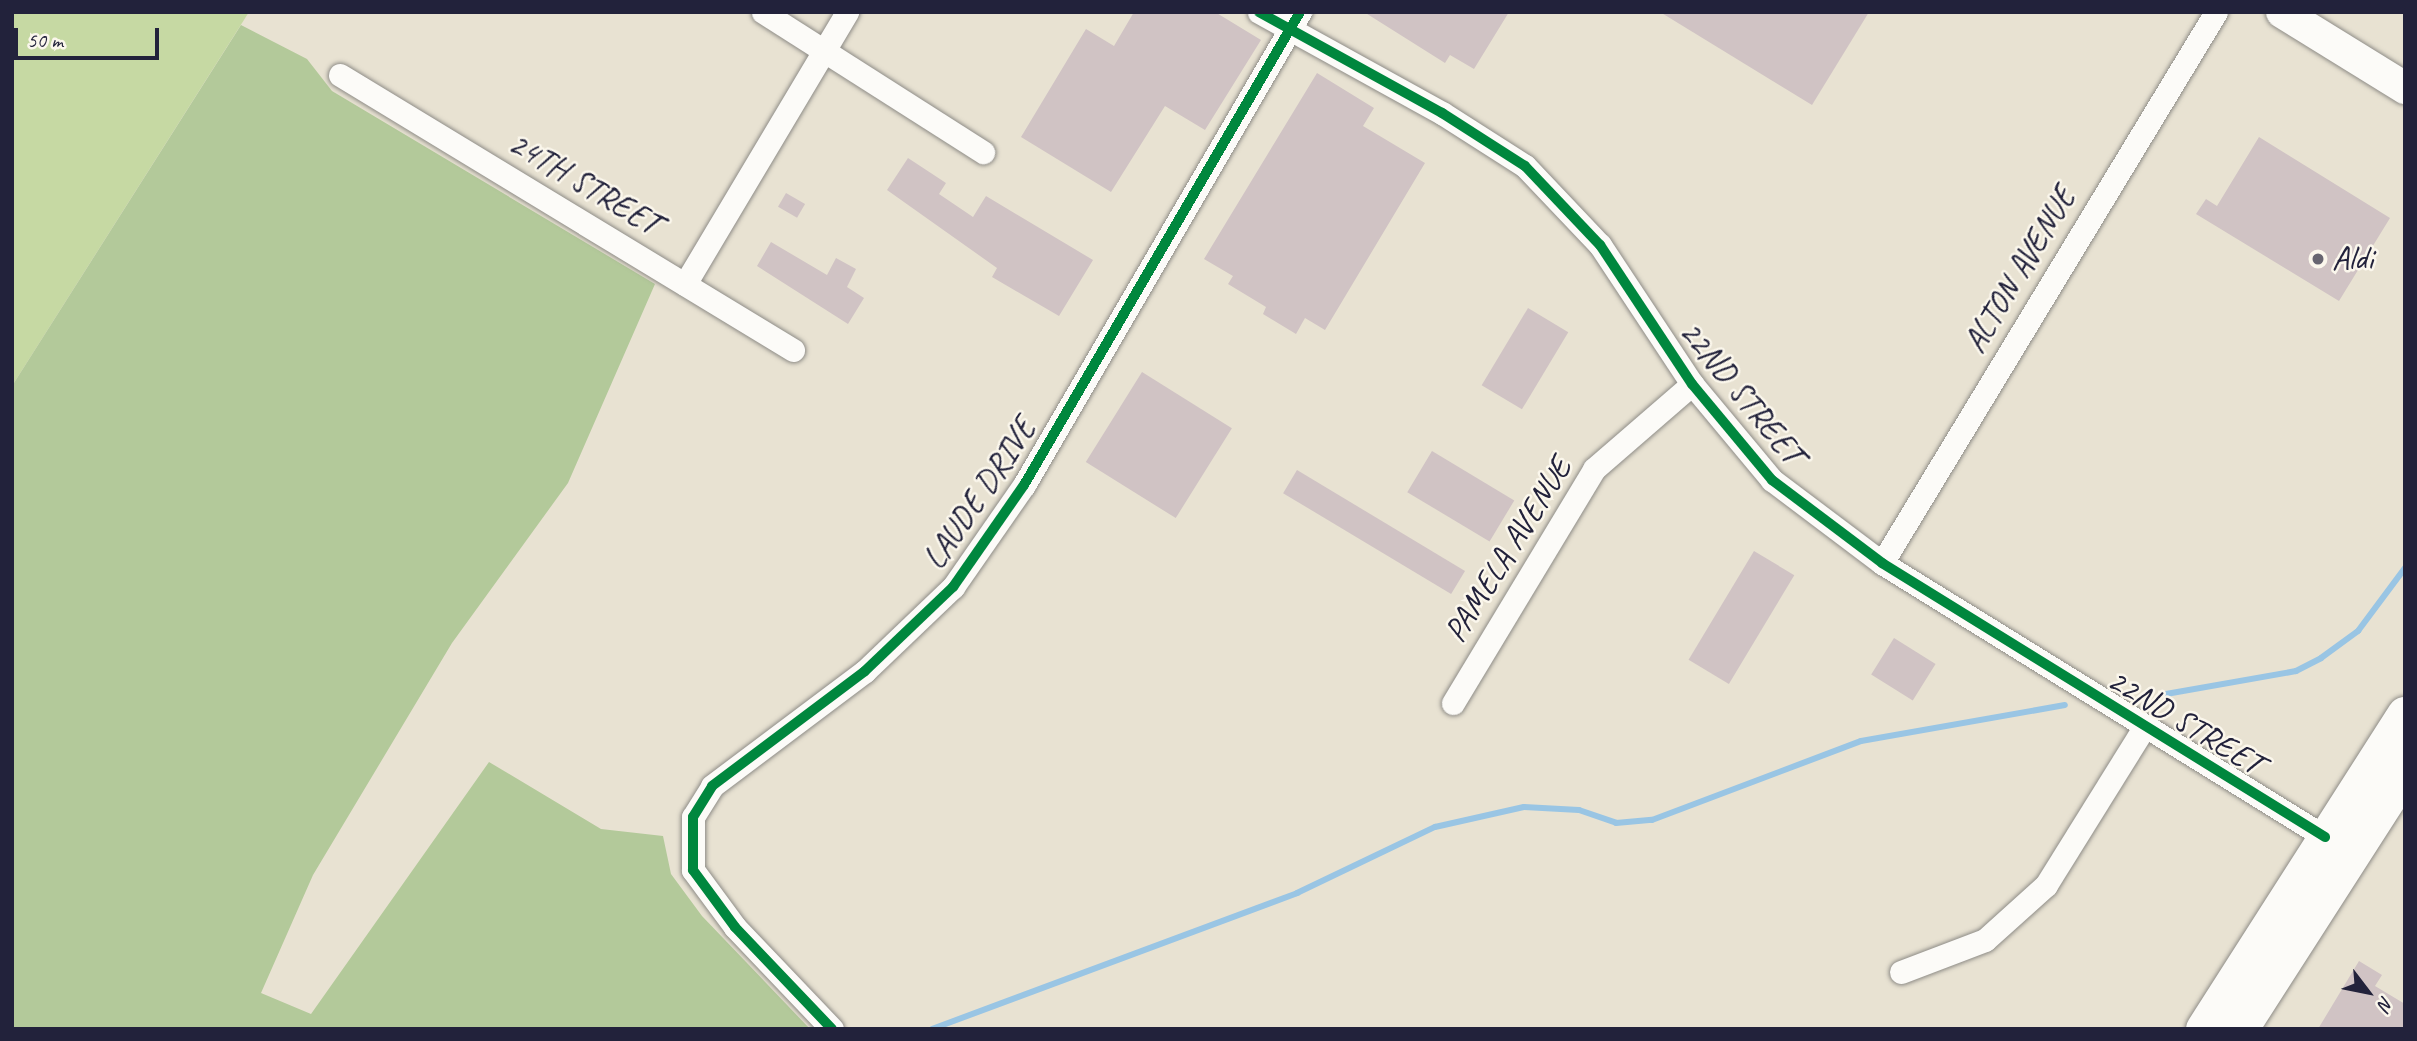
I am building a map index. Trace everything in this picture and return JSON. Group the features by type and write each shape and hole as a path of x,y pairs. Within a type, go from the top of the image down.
{"main road":[{"path":"2204,1029 2405,715"},
{"path":"2239,1029 2405,770"}],"street":[{"path":"763,12 983,152"},
{"path":"685,284 847,12"},
{"name":"22ND STREET","path":"1259,12 1295,22 1525,166 1600,245 1692,384 1772,480 1882,563 2143,729 2325,837"},
{"name":"ALTON AVENUE","path":"1882,563 2216,12"},
{"path":"2282,12 2405,88"},
{"name":"LAUDE DRIVE","path":"832,1029 735,927 693,870 693,817 712,786 865,671 953,587 1024,485 1295,22"},
{"name":"24TH STREET","path":"340,75 793,350"},
{"name":"PAMELA AVENUE","path":"1453,703 1594,469 1692,384"},
{"path":"1901,972 1985,940 2046,885 2143,729"}],"green space":[{"path":"12,12 249,12 12,386"},
{"path":"241,25 307,59 332,91 655,284 568,483 452,643 313,875 261,993 311,1014 489,762 601,829 663,836 671,874 702,916 810,1029 12,1029 12,386"}],"building":[{"path":"1134,12 1215,12 1261,40 1205,130 1165,106 1111,192 1021,137 1086,29 1114,46"},
{"path":"1364,12 1509,12 1474,69 1450,55 1445,63"},
{"path":"1660,12 1869,12 1812,105"},
{"path":"1317,73 1374,108 1363,126 1425,163 1325,330 1305,318 1296,334 1263,314 1266,307 1228,284 1233,276 1204,259"},
{"name":"Aldi","path":"2259,137 2390,218 2339,301 2196,214 2206,199 2217,206"},
{"path":"908,158 946,183 939,194 973,217 986,196 1093,260 1059,316 992,277 997,268 887,190"},
{"path":"786,193 805,204 797,218 778,207"},
{"path":"771,242 827,275 836,258 856,269 847,287 864,298 848,324 757,266"},
{"path":"1528,308 1568,332 1522,409 1482,385"},
{"path":"1142,372 1232,428 1176,518 1086,462"},
{"path":"1432,451 1514,500 1490,542 1407,492"},
{"path":"1297,470 1465,571 1451,594 1283,493"},
{"path":"1754,551 1794,575 1729,684 1689,660"},
{"path":"1894,638 1936,664 1913,700 1871,674"},
{"path":"2359,961 2382,975 2375,986 2405,1004 2405,1029 2318,1029"}],"waterway":[{"path":"2166,694 2296,671 2321,658 2358,631 2405,568"},
{"path":"932,1029 1297,893 1435,827 1524,807 1579,810 1616,823 1652,820 1861,741 2065,705"}],"cycle path":[{"path":"1259,12 1442,113 1525,166 1600,245 1692,384 1772,480 1882,563 2325,837"},
{"path":"832,1029 735,927 693,870 693,817 712,786 865,671 953,587 1024,485 1300,12"}],"place":[{"name":"Aldi","path":"2318,259"}]}
